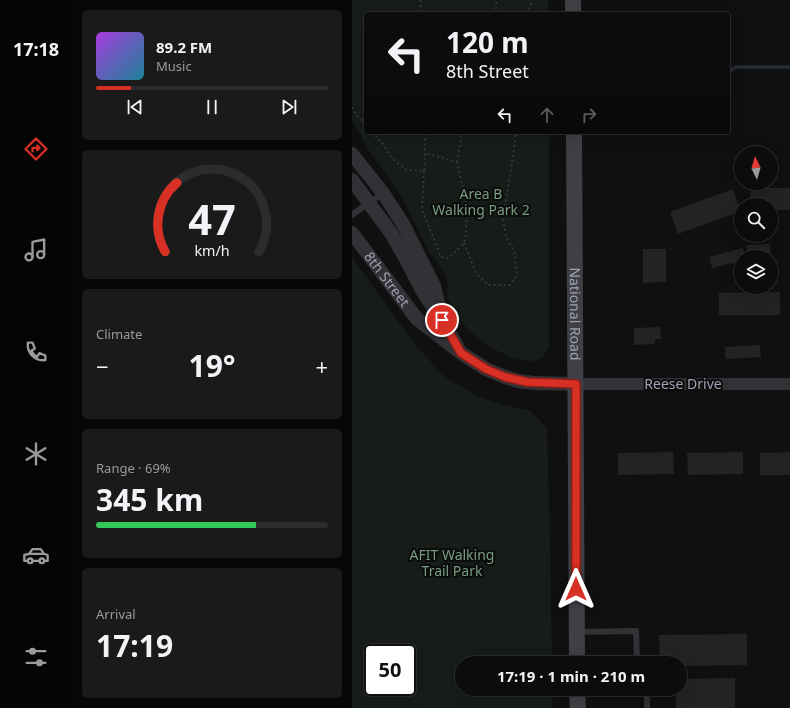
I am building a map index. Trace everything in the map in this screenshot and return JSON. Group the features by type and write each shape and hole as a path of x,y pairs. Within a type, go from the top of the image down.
{"main road":[{"path":"573,0 573,12"},
{"name":"National Road","path":"574,134 577,656"},
{"path":"578,696 578,708"}],"street":[{"path":"352,154 373,200 386,238 402,264 416,292 442,320"},
{"path":"352,167 373,200"},
{"path":"352,180 402,224 434,286 442,320"},
{"path":"352,191 373,200"},
{"name":"8th Street","path":"352,233 417,319 461,353 486,369 518,381 576,384"},
{"name":"8th Street","path":"442,320 461,353"},
{"name":"Reese Drive","path":"576,384 790,384"}],"lane":[{"path":"352,215 373,200"},
{"path":"576,632 636,631 637,656"},
{"path":"647,696 647,708"}],"path":[{"path":"420,0 422,12"},
{"path":"495,12 497,0"},
{"path":"528,12 533,0"},
{"path":"352,107 364,123"},
{"path":"374,134 383,144 392,158 406,170 424,171"},
{"path":"425,134 422,209 441,257 448,258 464,243 466,235 467,206 456,162 462,134"},
{"path":"464,243 476,273 488,285 510,284 517,275 514,251 506,237 503,218 516,134"},
{"path":"425,153 456,162"}],"green space":[{"name":"Area B Walking Park 2","path":"352,0 548,0 548,12 364,12 364,134 549,134 549,345 545,354 534,361 519,359 507,355 482,341 462,322 454,312 449,302 447,294 447,281 442,269 429,252 403,200 367,148 352,120"},
{"name":"AFIT Walking Trail Park","path":"352,257 416,346 445,377 478,396 503,405 529,410 547,428 552,656 455,656 455,696 552,696 553,708 352,708"}],"building":[{"path":"778,188 790,188 790,210 778,210 778,198 751,198 750,190 778,190"},
{"path":"733,189 736,198 734,198 734,214 678,234 670,212"},
{"path":"770,244 770,250 746,250 746,245"},
{"path":"643,249 666,249 666,282 643,283"},
{"path":"734,250 734,263 712,268 709,257"},
{"path":"778,292 780,292 780,315 719,315 719,293 778,294"},
{"path":"660,327 661,339 655,339 655,344 634,345 634,328"},
{"path":"760,345 761,357 726,359 725,347"},
{"path":"673,452 674,474 618,475 618,453"},
{"path":"743,452 743,474 688,475 687,453"},
{"path":"790,452 790,475 760,475 760,453"},
{"path":"747,634 747,665 687,666 687,656 660,656 659,635"},
{"path":"735,678 735,708 676,708 676,696 687,696 687,679"}],"waterway":[{"path":"730,71 736,67 790,67"}],"route":[{"path":"442,320 461,353 486,369 518,381 576,384 576,589"}]}
